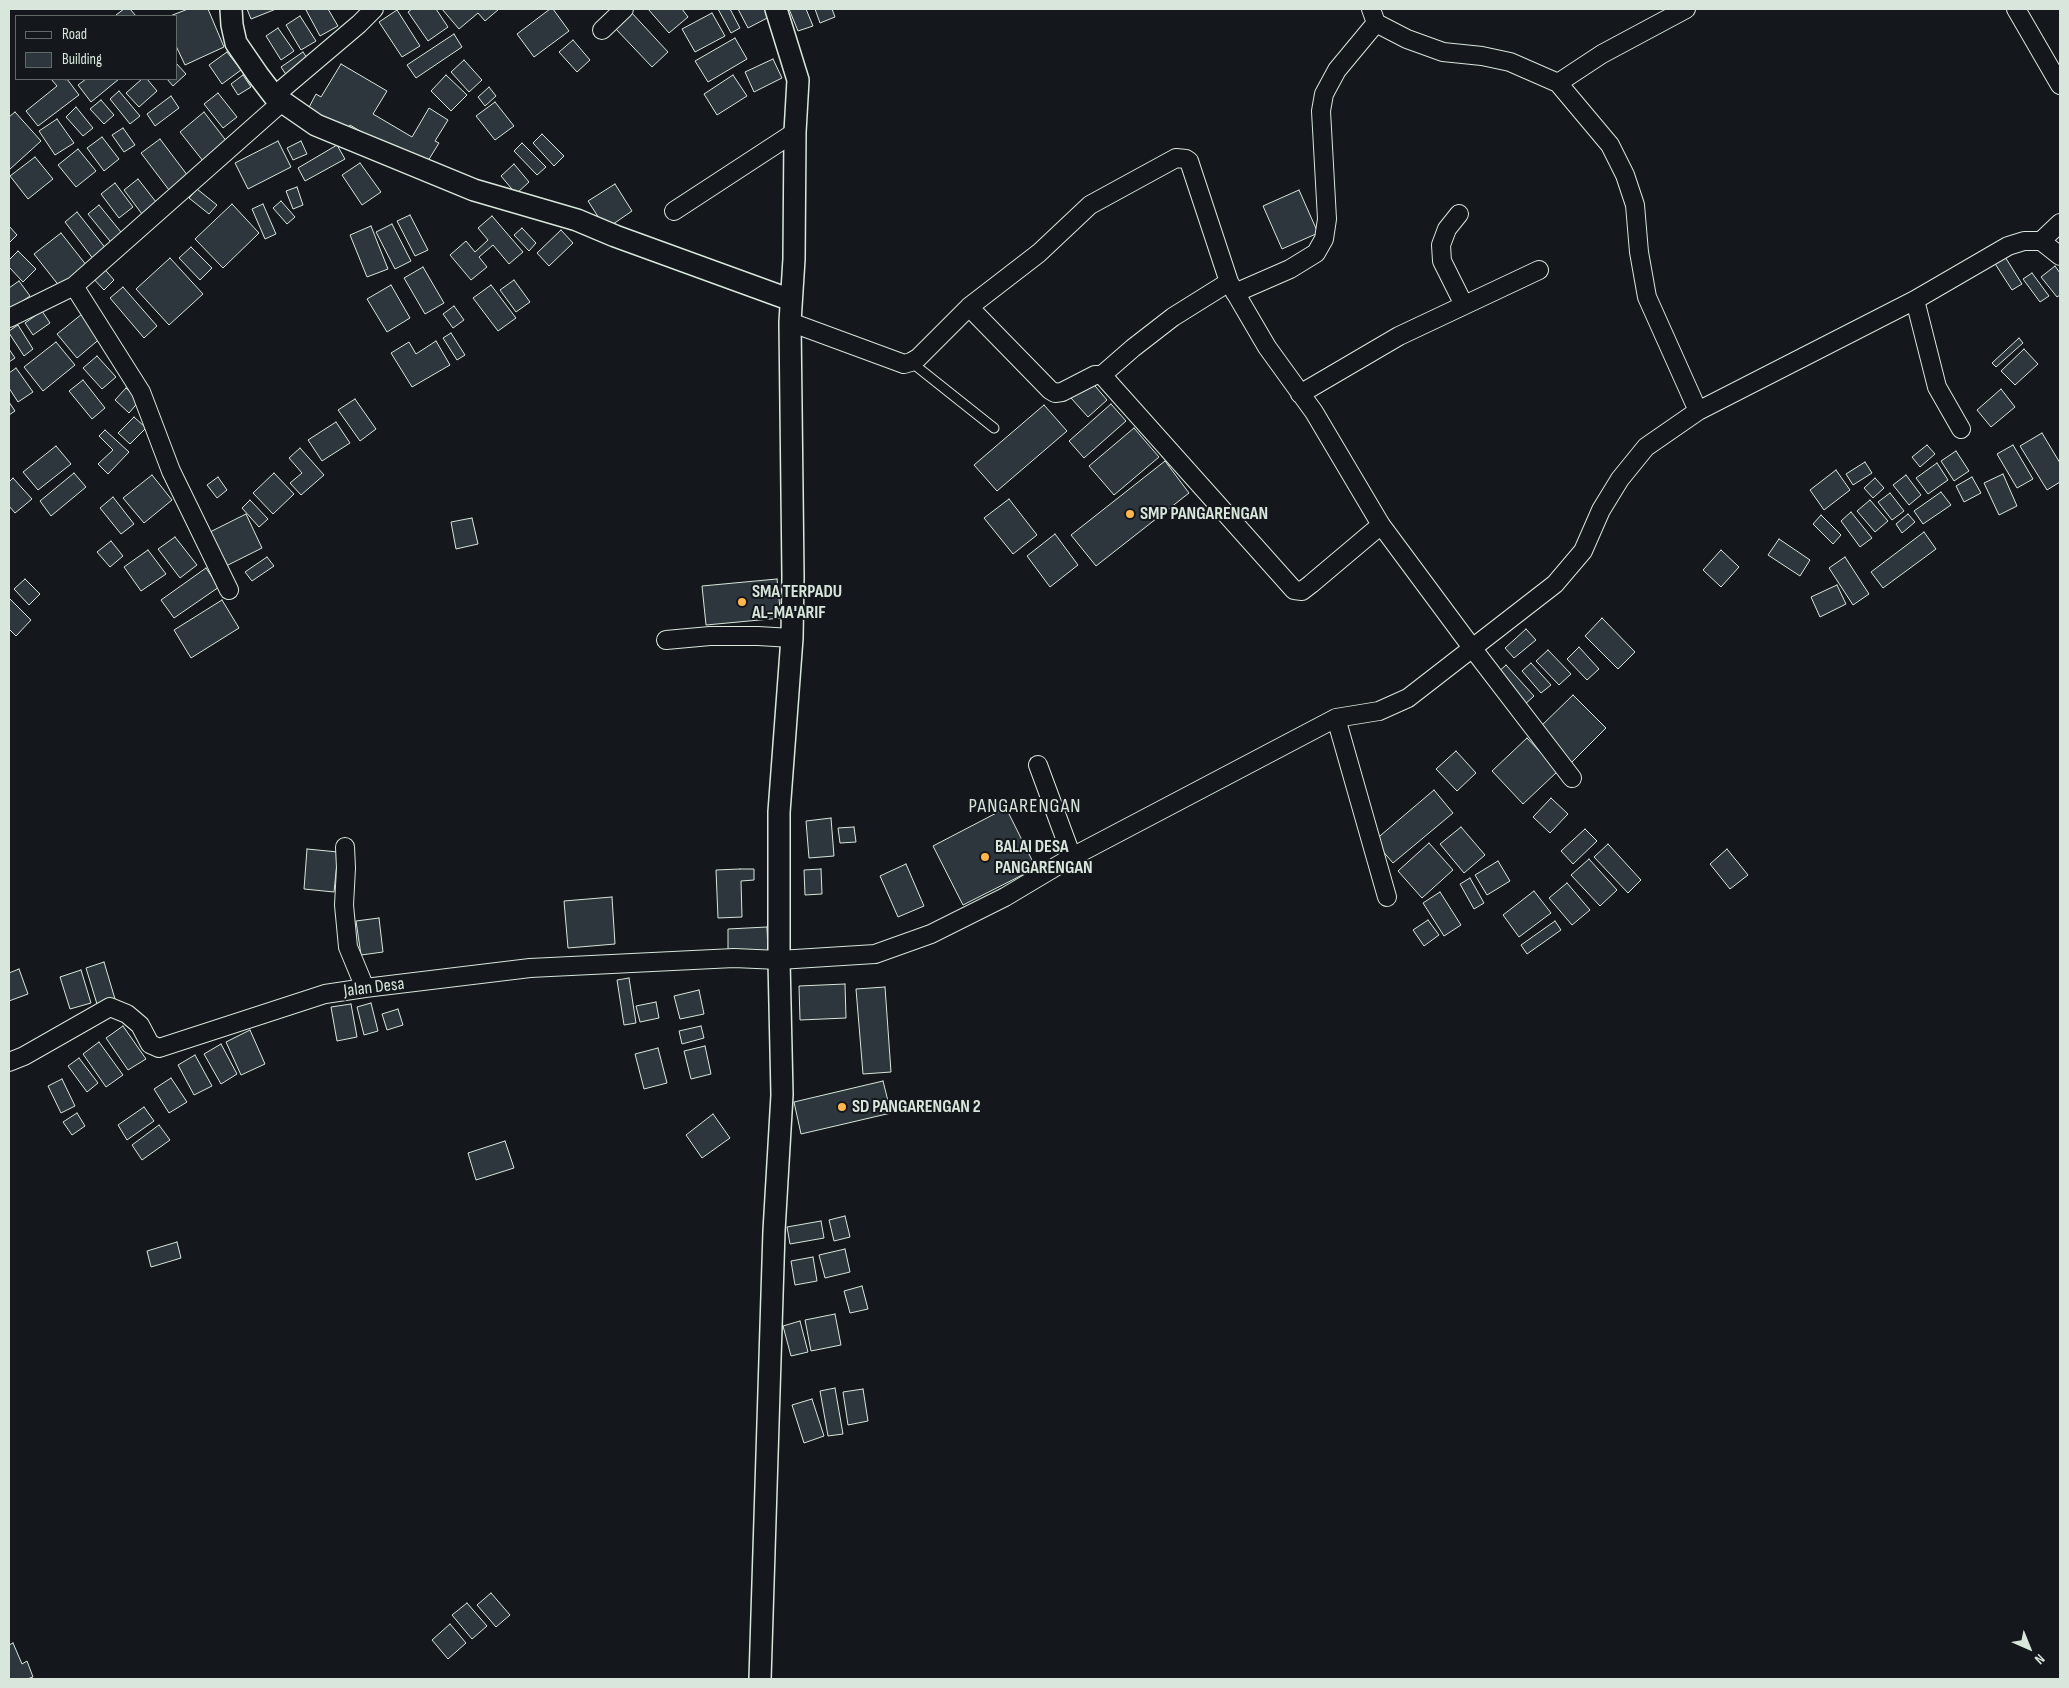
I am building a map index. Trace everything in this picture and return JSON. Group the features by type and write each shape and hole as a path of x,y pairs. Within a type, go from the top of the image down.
{"street":[{"path":"231,9 236,44 278,99 316,125 474,190 578,220 615,236 791,300"},
{"path":"9,318 74,286 374,9"},
{"path":"602,30 624,9"},
{"path":"760,1679 774,1241 782,1095 779,960 780,812 792,638 790,322 794,258 795,132 798,80 776,9"},
{"path":"1558,83 1602,54 1686,9"},
{"path":"2016,9 2060,86"},
{"path":"970,308 1055,393 1062,392 1095,375 1102,375 1173,317 1232,287 1290,269 1316,253 1324,239 1327,219 1320,111 1324,94 1337,70 1374,16 1407,39 1443,52 1482,56 1510,62 1558,83 1610,145 1625,175 1635,205 1639,252 1647,297 1698,411"},
{"path":"674,211 795,132"},
{"path":"790,322 904,364 911,362 918,358 970,308 1039,253 1090,205 1176,158 1184,158 1189,161 1232,287 1267,347 1314,412 1381,525 1572,778"},
{"path":"1459,214 1447,229 1441,245 1442,261 1464,305"},
{"path":"2060,223 2041,241 2060,256"},
{"name":"Jalan Desa","path":"9,1062 24,1056 110,1007 127,1014 140,1025 150,1044 159,1048 325,994 365,988 530,968 734,958 779,960 875,954 922,938 1005,897 1072,857 1336,718 1379,711 1408,698 1555,584 1583,551 1601,510 1620,479 1646,447 1698,411 1915,300 2008,246 2024,241 2041,241"},
{"path":"1300,394 1398,336 1539,270"},
{"path":"74,286 140,392 171,471 229,590"},
{"path":"1915,300 1937,387 1961,429"},
{"path":"1102,375 1294,590 1302,591 1381,525"},
{"path":"666,640 710,636 792,638"},
{"path":"1336,718 1387,897"},
{"path":"1038,765 1072,857"},
{"path":"345,847 344,905 348,947 365,988"}],"lane":[{"path":"911,362 994,428"}],"building":[{"path":"124,9 130,9 135,15 116,15"},
{"path":"188,9 208,9 224,47 185,65 178,50 178,15 173,15"},
{"path":"247,9 276,9 251,19"},
{"path":"328,9 338,26 320,36 306,10"},
{"path":"412,9 436,9 448,27 428,41 408,12"},
{"path":"442,9 499,9 485,21 478,13 459,29"},
{"path":"550,9 553,9 569,31 534,57 517,34"},
{"path":"648,9 682,9 688,17 669,33"},
{"path":"718,9 730,9 740,28 731,33"},
{"path":"738,9 767,9 771,16 748,28"},
{"path":"789,9 806,9 813,26 798,31"},
{"path":"815,9 832,9 835,17 820,23"},
{"path":"397,10 420,46 402,57 379,22"},
{"path":"630,11 668,52 652,67 614,27"},
{"path":"712,13 725,36 695,52 682,29"},
{"path":"300,16 316,41 301,50 286,25"},
{"path":"278,28 294,51 281,60 266,36"},
{"path":"454,34 462,47 416,78 407,65"},
{"path":"735,38 747,59 708,82 695,61"},
{"path":"573,40 590,60 577,72 559,52"},
{"path":"227,52 241,70 222,84 209,65"},
{"path":"303,52 309,61 287,76 281,67"},
{"path":"773,59 782,78 754,92 745,72"},
{"path":"464,60 482,80 469,92 451,72"},
{"path":"341,64 387,91 373,114 412,137 429,108 448,120 435,141 439,143 423,169 350,125 344,134 307,111 316,94 321,97"},
{"path":"178,65 186,74 173,86 168,80 178,80"},
{"path":"243,75 251,87 238,95 231,84"},
{"path":"446,75 467,95 451,111 431,91"},
{"path":"733,75 747,96 717,115 704,94"},
{"path":"52,80 68,80 79,95 38,126 26,111 57,86"},
{"path":"85,80 118,80 91,102 78,85"},
{"path":"141,80 148,80 157,91 139,107 126,93"},
{"path":"489,87 496,96 485,106 478,97"},
{"path":"119,91 140,116 130,124 110,99"},
{"path":"218,93 237,117 223,128 204,104"},
{"path":"171,96 179,108 155,126 147,114"},
{"path":"101,100 114,115 104,124 90,109"},
{"path":"495,102 514,126 495,140 476,116"},
{"path":"76,107 93,128 83,136 66,117"},
{"path":"15,112 41,141 9,170 9,117"},
{"path":"204,112 231,147 207,166 180,132"},
{"path":"57,119 74,143 55,155 39,131"},
{"path":"123,128 135,145 124,152 112,135"},
{"path":"542,134 564,156 554,166 533,143"},
{"path":"102,137 119,159 104,171 87,148"},
{"path":"160,139 188,176 169,190 141,153"},
{"path":"278,141 291,167 248,189 235,163"},
{"path":"301,141 307,154 293,160 287,148"},
{"path":"522,143 546,167 537,175 514,151"},
{"path":"337,145 345,159 305,181 298,168"},
{"path":"78,149 96,171 76,187 58,165"},
{"path":"35,157 53,179 28,199 10,176"},
{"path":"360,163 381,192 362,205 342,175"},
{"path":"514,164 529,182 516,194 501,176"},
{"path":"138,179 160,207 145,218 124,190"},
{"path":"115,183 133,207 119,218 101,194"},
{"path":"615,184 632,211 606,229 588,201"},
{"path":"297,187 303,205 293,209 286,191"},
{"path":"197,189 217,205 209,214 189,198"},
{"path":"1299,190 1318,233 1282,249 1263,206"},
{"path":"281,201 295,217 287,224 273,208"},
{"path":"232,204 259,233 223,268 195,239"},
{"path":"263,204 276,234 265,239 252,209"},
{"path":"99,205 125,237 114,246 88,214"},
{"path":"77,212 107,250 94,260 65,222"},
{"path":"410,215 428,250 415,256 397,221"},
{"path":"492,216 523,252 509,264 493,245 479,257 487,267 471,280 450,255 466,241 475,252 488,240 478,228"},
{"path":"392,224 411,261 395,269 376,232"},
{"path":"9,226 17,235 9,243"},
{"path":"371,226 388,269 367,277 350,235"},
{"path":"522,228 536,243 529,251 514,235"},
{"path":"561,230 573,243 549,266 537,253"},
{"path":"61,233 87,266 60,287 34,254"},
{"path":"191,247 212,268 200,280 179,258"},
{"path":"18,251 36,269 23,282 9,267 9,260"},
{"path":"2002,252 2022,284 2012,290 1992,259"},
{"path":"170,258 203,294 169,325 136,289"},
{"path":"101,265 114,280 104,290 90,275"},
{"path":"2055,266 2060,273 2060,295 2057,297 2041,277"},
{"path":"423,267 444,303 425,314 404,278"},
{"path":"2032,273 2049,296 2040,302 2023,279"},
{"path":"514,280 530,302 516,312 500,290"},
{"path":"19,281 30,296 9,310 9,288"},
{"path":"391,285 410,318 387,332 367,299"},
{"path":"491,285 516,318 498,331 473,298"},
{"path":"123,287 157,326 144,338 110,298"},
{"path":"454,306 464,320 453,328 443,314"},
{"path":"42,311 50,323 33,335 25,323"},
{"path":"82,314 102,337 77,358 57,334"},
{"path":"18,325 33,349 24,356 9,333"},
{"path":"451,333 465,355 457,360 443,338"},
{"path":"2019,338 2023,343 1996,367 1992,363"},
{"path":"436,341 450,365 412,387 391,353 409,342 416,354"},
{"path":"56,342 75,365 43,391 24,367"},
{"path":"9,349 15,358 9,362"},
{"path":"2024,349 2038,364 2015,385 2001,371"},
{"path":"97,356 116,377 102,389 83,368"},
{"path":"16,368 33,392 18,402 9,388 9,373"},
{"path":"83,380 105,408 92,419 69,391"},
{"path":"1090,380 1107,400 1088,417 1071,398"},
{"path":"126,388 140,400 129,413 115,400"},
{"path":"2001,389 2015,407 1991,427 1977,410"},
{"path":"355,399 376,429 360,441 338,410"},
{"path":"9,402 15,411 9,415"},
{"path":"1111,404 1126,421 1084,458 1069,441"},
{"path":"1044,405 1067,431 997,491 974,465"},
{"path":"134,417 146,428 130,444 118,433"},
{"path":"336,422 350,443 322,461 308,440"},
{"name":"SMP PANGARENGAN","path":"1134,428 1159,457 1114,495 1089,466"},
{"path":"105,430 129,452 108,474 98,464 113,450 99,436"},
{"path":"2042,433 2060,463 2060,482 2047,490 2020,446"},
{"path":"1927,445 1935,454 1920,467 1912,457"},
{"path":"2013,445 2033,479 2017,488 1997,454"},
{"path":"56,446 71,464 38,490 23,472"},
{"path":"300,448 324,475 301,495 290,483 302,473 289,458"},
{"path":"1956,451 1969,471 1954,481 1941,461"},
{"name":"SMP PANGARENGAN","path":"1165,461 1189,493 1096,566 1071,535"},
{"path":"1865,462 1872,473 1853,485 1846,474"},
{"path":"1937,463 1948,480 1928,494 1916,478"},
{"path":"1836,470 1850,490 1824,510 1810,490"},
{"path":"74,473 86,487 51,516 40,501"},
{"path":"274,473 294,494 273,514 253,493"},
{"path":"2003,474 2017,506 1999,515 1984,483"},
{"path":"152,475 172,500 144,523 123,498"},
{"path":"1906,475 1921,495 1909,505 1893,485"},
{"path":"218,477 227,490 217,498 207,485"},
{"path":"1972,477 1981,493 1964,502 1956,486"},
{"path":"13,478 32,499 15,513 9,506 9,482"},
{"path":"1875,478 1884,488 1873,498 1864,488"},
{"path":"1941,492 1951,505 1923,524 1914,511"},
{"path":"1890,493 1904,511 1892,520 1878,502"},
{"path":"113,497 134,524 121,534 100,508"},
{"path":"1009,499 1037,535 1013,554 984,518"},
{"path":"250,500 268,519 259,527 242,508"},
{"path":"1870,500 1888,521 1875,532 1857,511"},
{"path":"1851,512 1872,538 1860,547 1841,521"},
{"path":"246,514 262,548 224,567 208,533"},
{"path":"1908,514 1915,522 1902,533 1896,524"},
{"path":"1821,515 1841,535 1833,544 1813,524"},
{"path":"472,518 478,544 456,549 451,522"},
{"path":"1924,532 1936,549 1883,588 1871,572"},
{"path":"1055,534 1078,565 1050,587 1027,556"},
{"path":"175,537 197,565 180,578 158,549"},
{"path":"1779,539 1810,560 1800,576 1768,555"},
{"path":"111,541 123,556 110,567 97,552"},
{"path":"148,550 166,574 141,591 124,567"},
{"path":"1721,550 1739,567 1721,587 1703,570"},
{"path":"267,557 274,566 252,581 245,572"},
{"path":"1845,557 1869,594 1853,605 1829,568"},
{"path":"206,568 219,587 174,618 161,600"},
{"path":"25,579 40,594 29,605 14,589"},
{"name":"SMA TERPADU AL-MA'ARIF","path":"777,579 781,618 706,625 702,586"},
{"path":"1837,585 1846,604 1820,617 1811,597"},
{"path":"9,598 31,620 16,636 9,629"},
{"path":"222,600 239,628 191,658 174,630"},
{"path":"1602,618 1635,652 1618,669 1585,636"},
{"path":"1526,629 1536,640 1514,658 1505,648"},
{"path":"1579,647 1599,669 1587,680 1567,659"},
{"path":"1548,650 1571,674 1559,685 1536,661"},
{"path":"1531,663 1551,685 1541,693 1522,671"},
{"path":"1506,665 1534,696 1523,706 1495,675"},
{"path":"1573,695 1606,728 1570,764 1537,730"},
{"path":"1527,738 1558,771 1523,804 1492,771"},
{"path":"1456,751 1476,773 1457,791 1436,769"},
{"path":"1434,790 1453,813 1393,863 1374,841"},
{"path":"1551,798 1568,814 1550,833 1533,817"},
{"name":"BALAI DESA PANGARENGAN","path":"1006,808 1036,868 963,905 933,846"},
{"path":"831,818 834,856 809,858 806,821"},
{"path":"854,827 856,842 840,843 838,828"},
{"path":"1461,827 1485,855 1464,873 1440,844"},
{"path":"1585,829 1597,841 1573,864 1561,851"},
{"path":"1429,843 1453,870 1422,898 1398,871"},
{"path":"1608,844 1641,880 1628,893 1594,857"},
{"path":"307,849 338,852 334,892 304,889"},
{"path":"1727,849 1748,875 1730,889 1710,864"},
{"path":"1589,859 1617,890 1600,906 1571,875"},
{"path":"1498,861 1510,881 1487,895 1475,875"},
{"path":"906,864 924,906 898,917 880,876"},
{"path":"754,869 754,880 741,881 742,917 718,918 716,870"},
{"path":"821,869 822,894 805,895 804,870"},
{"path":"1470,878 1484,903 1474,909 1460,884"},
{"path":"1567,883 1590,910 1572,925 1549,898"},
{"path":"1534,891 1551,913 1519,937 1503,915"},
{"path":"1440,892 1461,925 1444,936 1423,903"},
{"path":"612,897 615,944 568,948 564,901"},
{"path":"379,918 383,952 361,955 356,921"},
{"path":"1428,920 1439,935 1424,946 1413,930"},
{"path":"1555,921 1561,930 1527,954 1521,945"},
{"path":"767,927 768,951 728,952 728,929"},
{"path":"104,962 115,999 97,1004 86,968"},
{"path":"19,969 28,994 9,1001 9,973"},
{"path":"81,970 91,1003 70,1009 60,977"},
{"path":"629,978 636,1023 624,1025 617,980"},
{"path":"845,984 846,1018 800,1020 799,986"},
{"name":"SD PANGARENGAN 2","path":"885,987 891,1072 863,1074 856,989"},
{"path":"699,990 704,1014 680,1019 674,996"},
{"path":"656,1002 659,1018 640,1022 636,1006"},
{"path":"371,1003 378,1031 364,1035 357,1007"},
{"path":"351,1004 357,1037 337,1041 331,1007"},
{"path":"398,1009 403,1025 387,1030 382,1014"},
{"path":"123,1026 146,1059 128,1070 106,1038"},
{"path":"701,1026 704,1038 682,1044 679,1031"},
{"path":"250,1030 265,1064 241,1075 226,1042"},
{"path":"99,1042 123,1075 106,1087 83,1054"},
{"path":"221,1044 237,1074 221,1084 204,1054"},
{"path":"705,1046 711,1074 691,1079 684,1051"},
{"path":"658,1048 667,1083 644,1089 635,1054"},
{"path":"195,1055 212,1086 194,1095 178,1065"},
{"path":"79,1058 98,1083 87,1092 68,1066"},
{"path":"171,1078 187,1102 169,1113 154,1089"},
{"path":"62,1079 75,1106 61,1113 48,1086"},
{"name":"SD PANGARENGAN 2","path":"883,1081 891,1113 801,1134 794,1102"},
{"path":"144,1107 154,1121 127,1140 118,1125"},
{"path":"77,1113 85,1126 72,1135 63,1122"},
{"path":"713,1114 730,1138 702,1158 686,1135"},
{"path":"159,1125 170,1140 142,1160 132,1145"},
{"path":"505,1141 514,1168 476,1180 468,1153"},
{"path":"845,1216 850,1237 834,1241 829,1220"},
{"path":"821,1221 824,1238 790,1244 787,1227"},
{"path":"177,1242 181,1258 151,1267 147,1251"},
{"path":"845,1249 850,1272 825,1278 819,1255"},
{"path":"813,1257 817,1281 795,1285 791,1261"},
{"path":"862,1286 868,1309 850,1313 844,1291"},
{"path":"835,1314 841,1345 811,1351 805,1320"},
{"path":"800,1321 808,1352 791,1356 783,1326"},
{"path":"835,1388 843,1434 828,1436 820,1391"},
{"path":"863,1389 868,1421 848,1425 843,1392"},
{"path":"812,1399 824,1436 804,1443 792,1405"},
{"path":"491,1593 510,1615 496,1627 477,1605"},
{"path":"467,1603 487,1626 472,1639 452,1615"},
{"path":"450,1624 466,1643 448,1659 432,1640"},
{"path":"13,1643 22,1664 27,1661 33,1677 9,1679 9,1645"}],"place":[{"name":"SMP PANGARENGAN","path":"1130,514"},
{"name":"SMA TERPADU AL-MA'ARIF","path":"742,602"},
{"name":"BALAI DESA PANGARENGAN","path":"985,857"},
{"name":"SD PANGARENGAN 2","path":"842,1107"}],"district":[{"name":"PANGARENGAN","path":"1025,807"}]}
